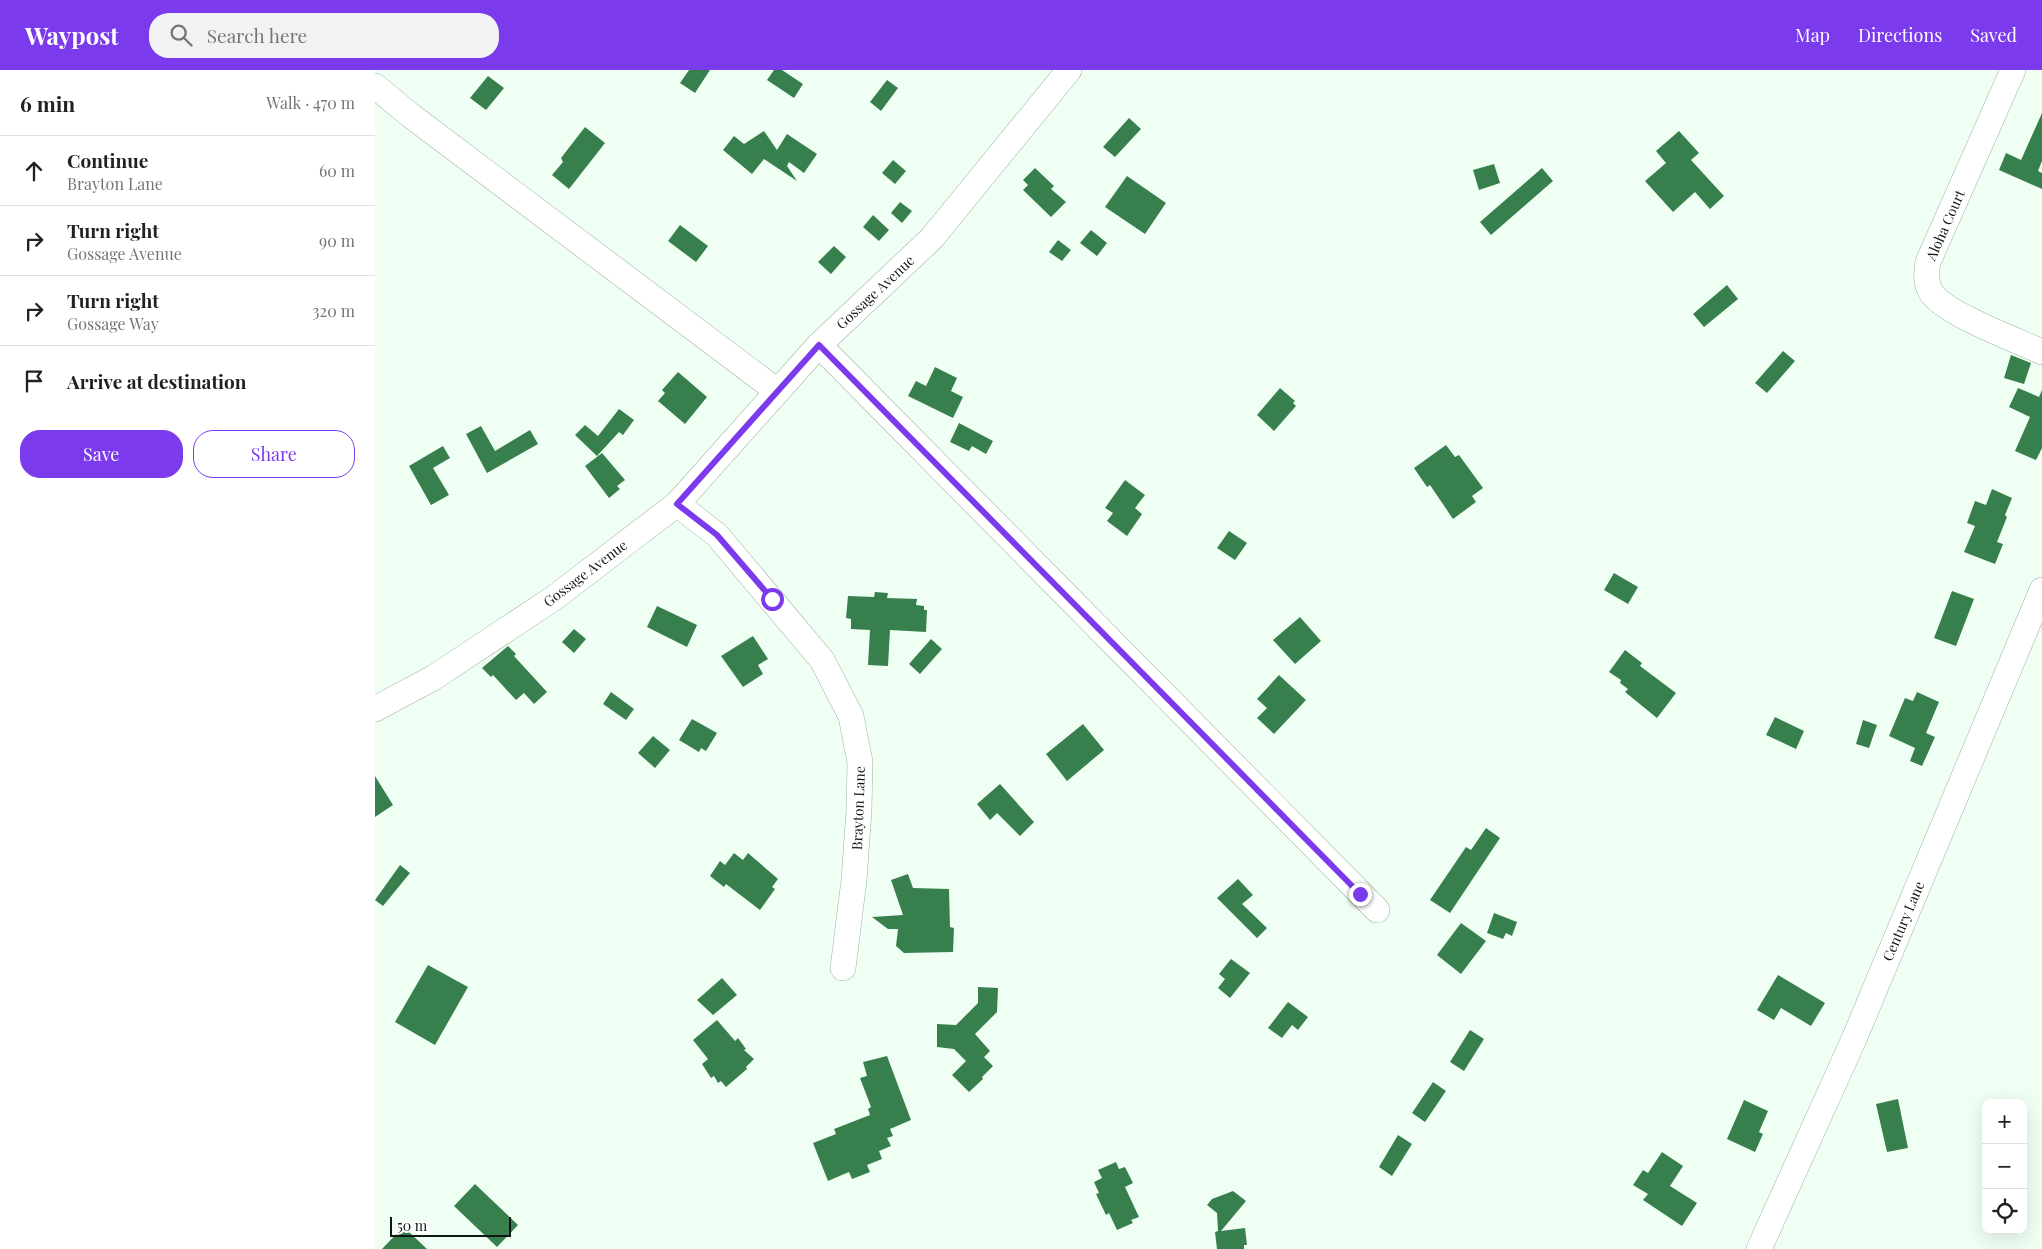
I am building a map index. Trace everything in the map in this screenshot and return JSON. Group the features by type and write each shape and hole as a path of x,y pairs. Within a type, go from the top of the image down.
{"street":[{"name":"Gossage Avenue","path":"375,709 433,678 555,598 677,504 819,345 932,238 1069,70"},
{"name":"Aloha Court","path":"2013,70 1928,262 1926,279 1932,294 1946,308 2042,352"},
{"path":"375,86 777,391"},
{"path":"819,345 1377,910"},
{"name":"Brayton Lane","path":"677,504 717,535 822,660 851,716 860,762 859,810 854,880 843,968"},
{"name":"Century Lane","path":"1759,1249 1854,1039 2042,590"}],"building":[{"path":"689,70 710,70 695,93 680,83"},
{"path":"774,70 782,70 803,84 794,98 767,80"},
{"path":"488,76 504,88 486,110 470,98"},
{"path":"887,80 898,88 881,111 870,102"},
{"path":"2042,113 2042,161 2038,171 2042,173 2042,189 1999,170 2006,153 2021,160"},
{"path":"1129,118 1141,129 1115,157 1103,147"},
{"path":"585,127 605,143 569,189 552,175 563,162 561,158"},
{"path":"764,131 777,150 787,134 817,154 804,173 789,162 787,166 797,181 764,159 752,174 723,150 734,136 744,144"},
{"path":"1679,131 1699,153 1691,160 1724,196 1710,209 1695,192 1673,212 1645,181 1666,163 1656,151"},
{"path":"893,160 906,171 895,184 882,173"},
{"path":"1494,164 1500,183 1479,190 1473,170"},
{"path":"1035,168 1054,186 1051,189 1066,202 1051,217 1023,190 1028,185 1023,180"},
{"path":"1542,168 1553,181 1491,235 1480,222"},
{"path":"1127,176 1166,203 1145,234 1105,207"},
{"path":"900,202 912,211 902,223 891,213"},
{"path":"873,215 889,230 879,241 863,227"},
{"path":"680,225 708,246 696,262 668,241"},
{"path":"1091,230 1107,243 1097,256 1080,243"},
{"path":"1058,240 1071,250 1062,261 1049,252"},
{"path":"834,246 846,257 831,274 818,262"},
{"path":"1727,285 1738,299 1704,327 1693,314"},
{"path":"1783,351 1795,361 1767,393 1755,383"},
{"path":"2011,355 2031,363 2024,384 2004,378"},
{"path":"935,367 957,378 951,391 963,397 953,418 908,396 916,381 926,386"},
{"path":"678,372 707,397 685,424 658,401 665,393 662,390"},
{"path":"1280,388 1295,401 1293,403 1296,406 1274,431 1257,415"},
{"path":"2018,388 2039,397 2042,390 2042,448 2036,460 2015,451 2030,417 2009,407"},
{"path":"619,409 634,420 623,435 619,432 597,456 575,435 585,425 598,436"},
{"path":"959,423 993,441 986,454 972,446 969,451 950,442"},
{"path":"481,426 495,451 530,430 538,444 487,473 466,434"},
{"path":"1446,445 1455,457 1459,455 1483,488 1472,496 1476,502 1453,519 1430,485 1427,487 1414,468"},
{"path":"443,446 450,458 433,468 449,495 431,505 409,466"},
{"path":"602,453 625,480 617,486 620,489 609,498 585,466"},
{"path":"1125,480 1145,495 1135,508 1142,514 1127,536 1107,521 1113,513 1105,508"},
{"path":"1992,489 2012,498 1997,542 2003,544 1995,564 1964,552 1975,526 1967,523 1975,501 1986,505"},
{"path":"1229,531 1247,543 1235,560 1217,548"},
{"path":"1614,573 1638,587 1628,604 1604,590"},
{"path":"1952,591 1974,599 1956,646 1934,638"},
{"path":"875,592 888,593 887,598 917,599 916,605 924,606 924,610 927,610 926,632 890,630 888,666 868,665 870,630 851,629 851,619 846,618 848,596 874,597"},
{"path":"657,606 697,625 687,647 647,627"},
{"path":"1300,617 1321,641 1295,664 1273,640"},
{"path":"574,629 586,639 574,653 562,642"},
{"path":"753,636 768,659 758,665 763,674 743,687 721,656"},
{"path":"931,639 942,649 920,674 909,664"},
{"path":"508,646 516,654 514,656 547,692 534,704 524,693 516,700 493,675 491,677 482,668"},
{"path":"1625,650 1642,663 1640,666 1676,693 1657,718 1625,692 1628,689 1620,683 1621,680 1609,672"},
{"path":"1279,675 1306,700 1274,734 1257,718 1267,708 1257,699"},
{"path":"611,692 634,709 626,720 603,704"},
{"path":"1917,692 1939,702 1926,733 1935,737 1922,766 1910,761 1915,748 1889,736 1905,698 1913,701"},
{"path":"1775,717 1804,731 1796,749 1766,735"},
{"path":"692,719 717,733 706,751 701,748 699,752 679,740"},
{"path":"1863,720 1877,725 1869,748 1856,744"},
{"path":"1083,724 1104,750 1067,781 1046,754"},
{"path":"653,736 670,750 655,768 638,753"},
{"path":"375,776 393,805 375,817"},
{"path":"1000,784 1034,822 1020,836 997,813 990,820 977,804"},
{"path":"1486,828 1500,838 1450,913 1430,900 1466,847 1471,850"},
{"path":"734,853 743,860 748,853 778,879 772,887 775,889 760,910 726,884 724,887 710,876 720,861 725,865"},
{"path":"400,865 410,873 383,906 375,900"},
{"path":"908,874 913,888 949,889 950,927 954,928 953,952 904,953 896,946 898,929 888,929 872,917 903,915 891,880"},
{"path":"1238,879 1253,895 1242,904 1267,928 1257,938 1217,898"},
{"path":"1494,913 1517,922 1512,936 1506,933 1503,939 1487,933"},
{"path":"1461,923 1486,941 1461,974 1437,955"},
{"path":"1231,959 1250,973 1230,998 1218,988 1225,979 1219,974"},
{"path":"428,965 468,987 435,1045 395,1022"},
{"path":"1778,975 1825,1003 1811,1026 1781,1008 1774,1020 1757,1010"},
{"path":"722,978 737,995 713,1015 697,1000"},
{"path":"978,987 998,988 997,1012 975,1034 990,1051 984,1057 993,1066 969,1092 952,1075 966,1061 954,1049 937,1047 937,1024 956,1025 978,1003"},
{"path":"1288,1002 1308,1017 1298,1030 1292,1025 1282,1038 1268,1028"},
{"path":"717,1020 735,1041 738,1038 746,1049 744,1050 754,1059 746,1067 747,1069 726,1087 721,1081 718,1083 714,1076 711,1078 702,1064 708,1059 693,1040"},
{"path":"1470,1030 1484,1039 1464,1071 1450,1062"},
{"path":"887,1056 911,1120 890,1129 893,1136 887,1138 891,1146 879,1151 882,1159 867,1165 870,1172 852,1179 849,1172 828,1181 813,1143 836,1134 834,1129 870,1115 868,1109 871,1107 860,1078 867,1076 863,1062"},
{"path":"1433,1082 1446,1091 1425,1122 1412,1113"},
{"path":"1898,1099 1908,1148 1887,1152 1876,1104"},
{"path":"1744,1100 1768,1111 1759,1132 1763,1134 1755,1152 1727,1139"},
{"path":"1398,1135 1412,1144 1392,1176 1379,1167"},
{"path":"1662,1152 1683,1166 1670,1186 1697,1203 1682,1226 1643,1200 1648,1194 1633,1185 1643,1170 1648,1173"},
{"path":"1116,1162 1119,1169 1125,1167 1133,1183 1125,1187 1139,1217 1131,1220 1133,1223 1117,1230 1109,1213 1106,1215 1096,1194 1099,1193 1094,1182 1102,1178 1098,1170"},
{"path":"475,1184 518,1225 497,1247 454,1206"},
{"path":"1233,1191 1246,1201 1221,1231 1245,1228 1247,1245 1244,1245 1244,1249 1217,1249 1215,1232 1218,1231 1217,1213 1207,1205 1212,1199"},
{"path":"403,1227 408,1231 427,1249 382,1249"}],"route":[{"path":"772,599 717,535 677,504 819,345 1360,894"}]}
